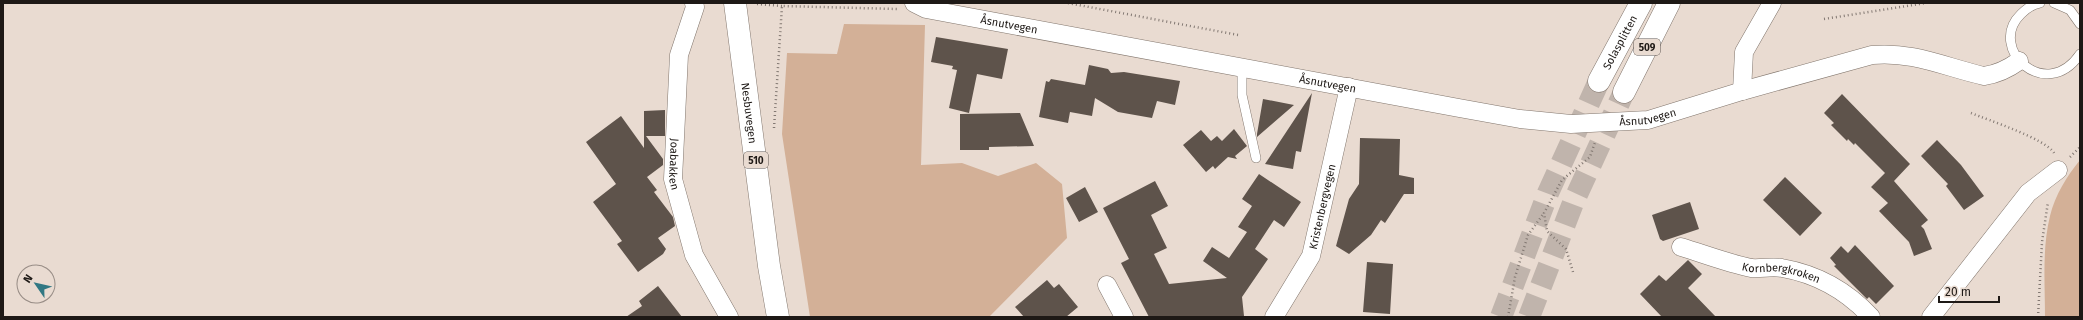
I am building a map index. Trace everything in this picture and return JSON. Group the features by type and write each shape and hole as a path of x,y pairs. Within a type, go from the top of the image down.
{"main road":[{"name":"Nesbuvegen","path":"745,3 769,266 778,317"},
{"name":"Solasplitten","path":"1599,81 1641,3"},
{"name":"509","path":"1624,92 1669,3"}],"street":[{"name":"Joabakken","path":"694,3 695,7 679,56 673,179 694,255 729,317"},
{"path":"1742,91 1744,52 1772,3"},
{"name":"Åsnutvegen","path":"920,6 1242,68 1520,119 1572,124 1648,120 1742,91 1872,55 1892,53 1911,55 1984,76 1995,75 2008,69 2019,61"},
{"name":"Kristenbergvegen","path":"1274,317 1311,256 1349,87"},
{"path":"1931,317 2028,193 2058,170"},
{"name":"Kornbergkroken","path":"1681,247 1752,268 1783,268 1834,285 1871,317"},
{"path":"1107,285 1124,317"}],"lane":[{"path":"2040,3 2026,9 2018,17 2012,28 2011,40 2013,51 2019,61 2028,69 2040,74 2052,74 2063,71 2073,64 2080,54"},
{"path":"2054,3 2070,10 2080,24"},
{"path":"1242,68 1242,95 1256,158"}],"path":[{"path":"745,3 920,6"},
{"path":"1068,3 1238,35"},
{"path":"1824,19 1926,3"},
{"path":"774,130 782,4"},
{"path":"1971,114 2037,140 2052,148 2057,157 2058,170"},
{"path":"1508,317 1516,277 1528,235 1544,213 1562,180 1590,157 1598,136"},
{"path":"2038,317 2044,220 2050,192 2058,170 2080,146"},
{"path":"1544,213 1547,232 1566,249 1573,272"}],"shaded area":[{"path":"844,24 925,25 921,165 962,163 998,176 1036,163 1062,184 1067,238 989,317 810,317 782,134 787,53 837,54"},
{"path":"2080,160 2080,317 2045,317 2044,279 2047,228 2052,208 2062,186"}],"building":[{"path":"936,37 1008,49 1002,79 977,74 969,113 949,108 957,70 952,69 953,66 931,62"},
{"path":"1089,65 1108,69 1111,73 1124,72 1180,81 1175,105 1157,101 1152,118 1118,112 1095,98 1092,116 1070,112 1068,123 1039,117 1046,81 1049,82 1051,79 1085,85"},
{"path":"1312,93 1301,152 1296,151 1293,169 1265,164"},
{"path":"1842,94 1910,164 1894,181 1928,220 1921,226 1924,229 1932,249 1914,256 1909,242 1879,211 1888,203 1871,187 1885,173 1855,143 1854,145 1848,139 1847,141 1831,125 1834,123 1824,113"},
{"path":"1263,99 1294,105 1257,137 1257,134"},
{"path":"665,110 665,136 646,136 663,159 663,165 647,177 657,190 654,192 673,217 675,226 658,238 666,249 663,254 638,272 617,244 622,241 593,202 616,184 586,142 621,116 644,148 644,111"},
{"path":"1020,113 1034,146 989,147 989,150 960,150 960,114"},
{"path":"1234,129 1247,146 1235,156 1237,159 1228,157 1215,169 1213,166 1206,172 1183,145 1201,130 1211,141 1217,136 1222,141"},
{"path":"1360,138 1400,139 1399,175 1414,178 1414,194 1404,194 1385,223 1381,220 1371,235 1349,254 1336,246 1349,199 1359,184"},
{"path":"1937,140 1961,165 1984,196 1964,210 1946,186 1948,184 1921,156"},
{"path":"1259,174 1301,202 1284,227 1274,220 1255,249 1268,259 1242,297 1244,316 1149,317 1121,263 1129,259 1103,208 1155,181 1168,206 1151,215 1167,248 1154,254 1169,284 1227,278 1203,261 1212,247 1229,258 1247,232 1238,227 1252,206 1242,199"},
{"path":"1785,177 1822,213 1800,236 1763,200"},
{"path":"1085,187 1098,212 1079,222 1066,198"},
{"path":"1690,202 1699,229 1663,241 1660,239 1652,215"},
{"path":"1855,245 1894,286 1876,304 1869,297 1867,299 1834,266 1836,265 1830,258 1841,246 1848,253"},
{"path":"1688,260 1702,274 1688,288 1716,317 1662,317 1640,294 1659,275 1666,281"},
{"path":"1367,262 1393,264 1390,314 1363,312"},
{"path":"1047,280 1054,288 1059,284 1078,307 1066,317 1024,317 1015,307"},
{"path":"658,286 682,317 626,317 642,306 639,301"}],"tunnel":[{"path":"1501,317 1548,193 1599,81"},
{"path":"1529,317 1573,203 1624,92"}]}
